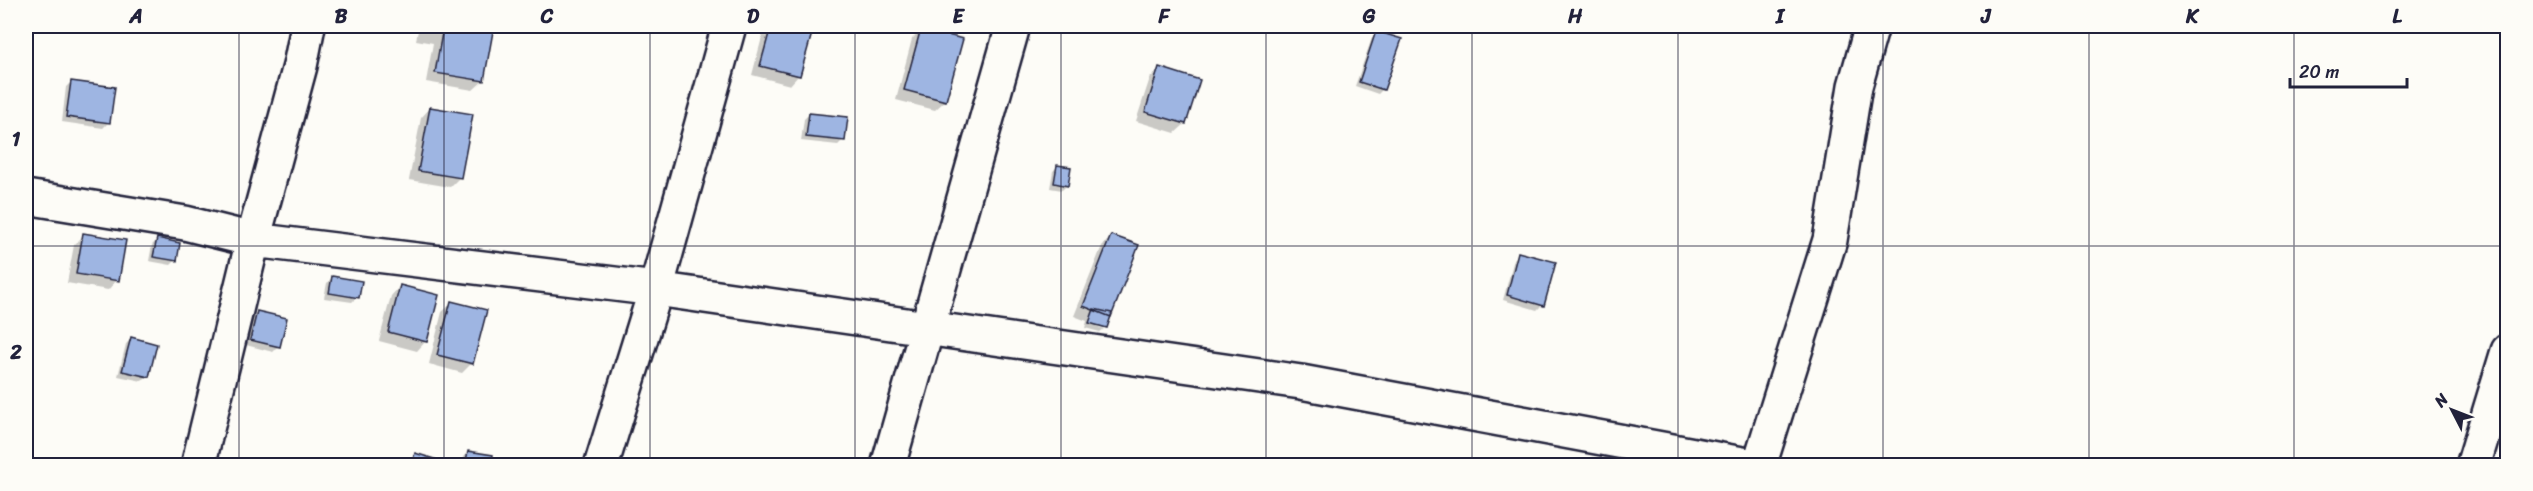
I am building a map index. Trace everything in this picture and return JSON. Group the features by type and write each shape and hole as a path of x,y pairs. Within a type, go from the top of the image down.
{"street":[{"path":"198,465 253,240 300,66 308,26"},
{"path":"602,465 656,290 729,26"},
{"path":"888,465 1013,26"},
{"path":"1759,465 1830,240 1855,86 1872,26"},
{"path":"26,197 185,223 253,240 656,290 1300,382 1753,465"},
{"path":"2473,465 2508,351"}],"building":[{"path":"426,26 494,26 484,81 435,73 442,33 425,30"},
{"path":"771,26 814,26 800,76 760,66"},
{"path":"921,28 963,39 946,101 904,90"},
{"path":"1376,31 1402,39 1384,90 1359,82"},
{"path":"1159,67 1200,80 1186,124 1145,112"},
{"path":"71,81 115,87 110,123 66,117"},
{"path":"430,107 473,114 461,178 418,171"},
{"path":"809,113 848,117 845,141 806,137"},
{"path":"1057,165 1071,167 1068,186 1054,183"},
{"path":"83,233 126,240 119,281 76,274"},
{"path":"1111,235 1139,245 1111,317 1083,306"},
{"path":"157,238 180,243 177,261 153,257"},
{"path":"1518,252 1556,262 1544,306 1507,295"},
{"path":"332,276 362,281 359,298 329,293"},
{"path":"400,285 439,295 427,342 388,332"},
{"path":"451,301 487,310 473,364 437,355"},
{"path":"1094,309 1112,313 1107,328 1089,323"},
{"path":"257,311 287,318 280,347 250,340"},
{"path":"131,337 157,344 149,377 122,371"},
{"path":"468,451 493,455 492,466 465,466"},
{"path":"415,453 444,462 443,466 411,466"}]}
